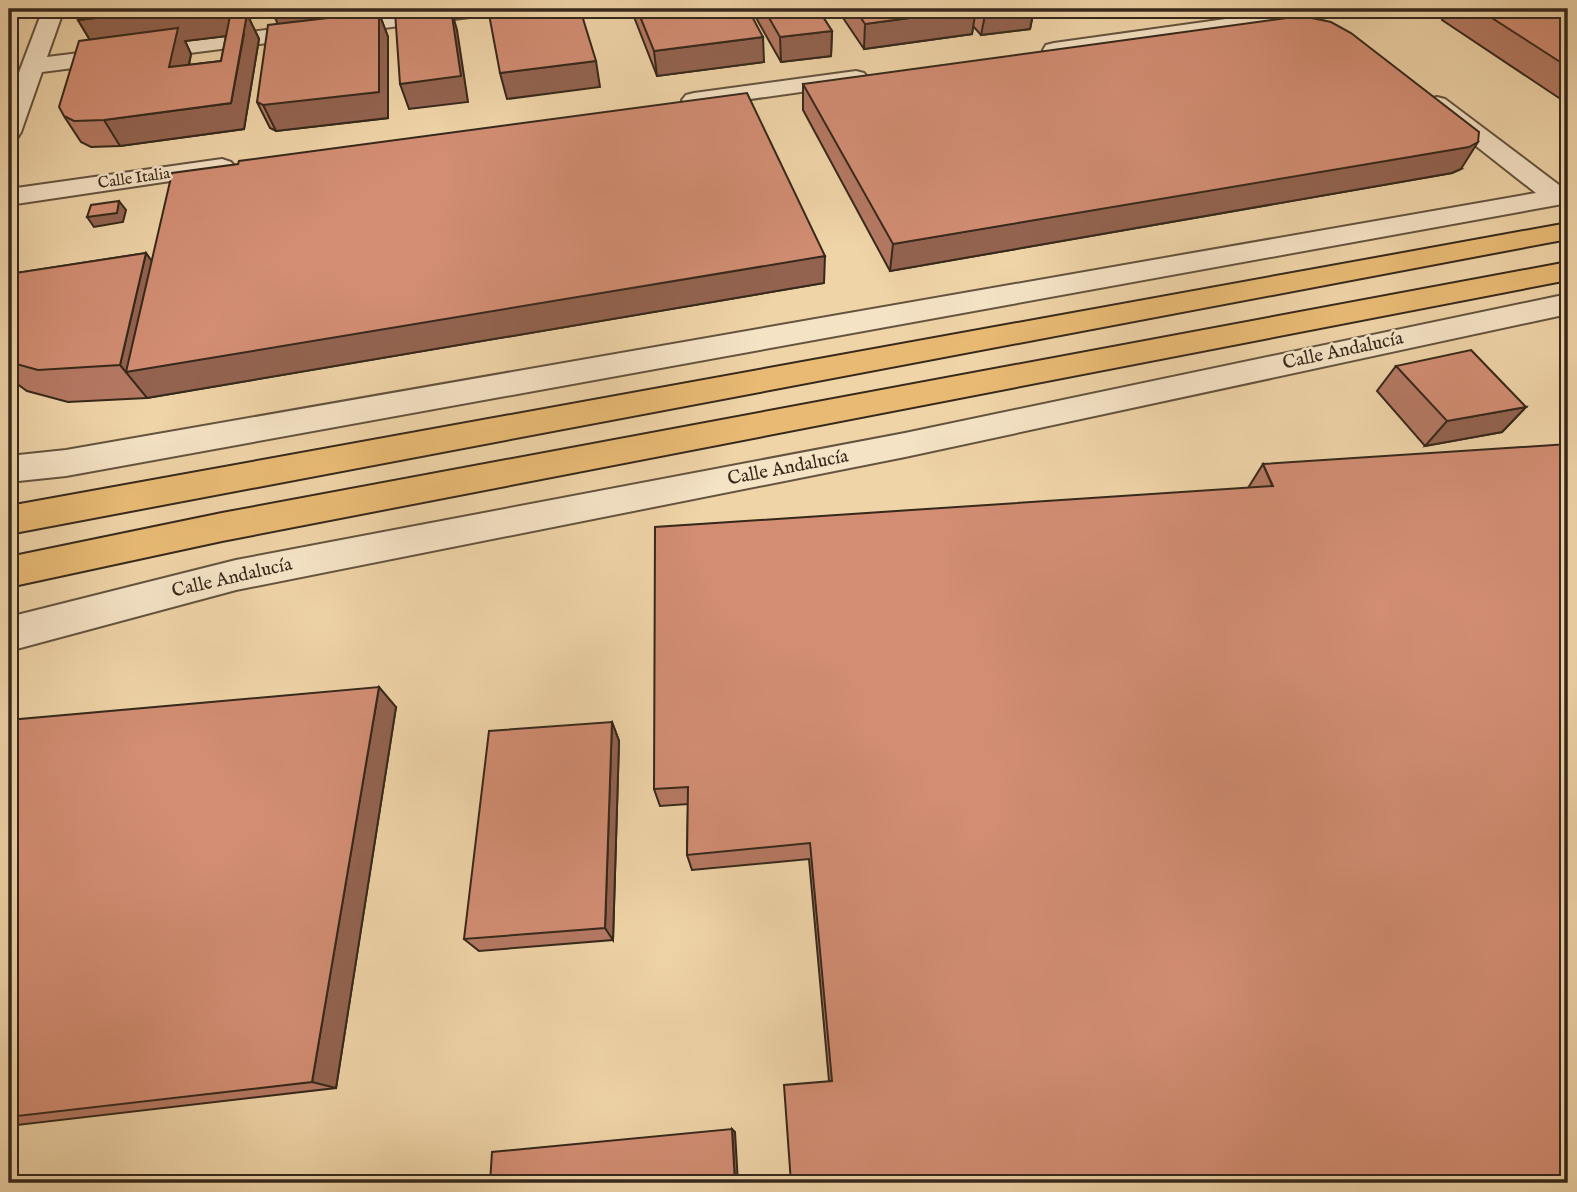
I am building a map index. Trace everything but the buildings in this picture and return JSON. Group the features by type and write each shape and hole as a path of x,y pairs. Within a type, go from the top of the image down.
{"main road":[{"path":"9,520 1568,231"},
{"name":"Calle Andalucía","path":"9,572 222,527 1568,271"}],"street":[{"path":"9,132 53,9"},
{"path":"33,66 262,28 485,9"},
{"path":"1027,54 1312,10 1340,9"},
{"path":"1312,10 1346,36"},
{"path":"669,104 876,75"},
{"path":"1419,91 1563,196"},
{"name":"Calle Italia","path":"9,197 243,164"},
{"path":"9,470 79,460 1563,196"},
{"name":"Calle Andalucía","path":"9,634 236,575 867,452 1568,304"}]}
